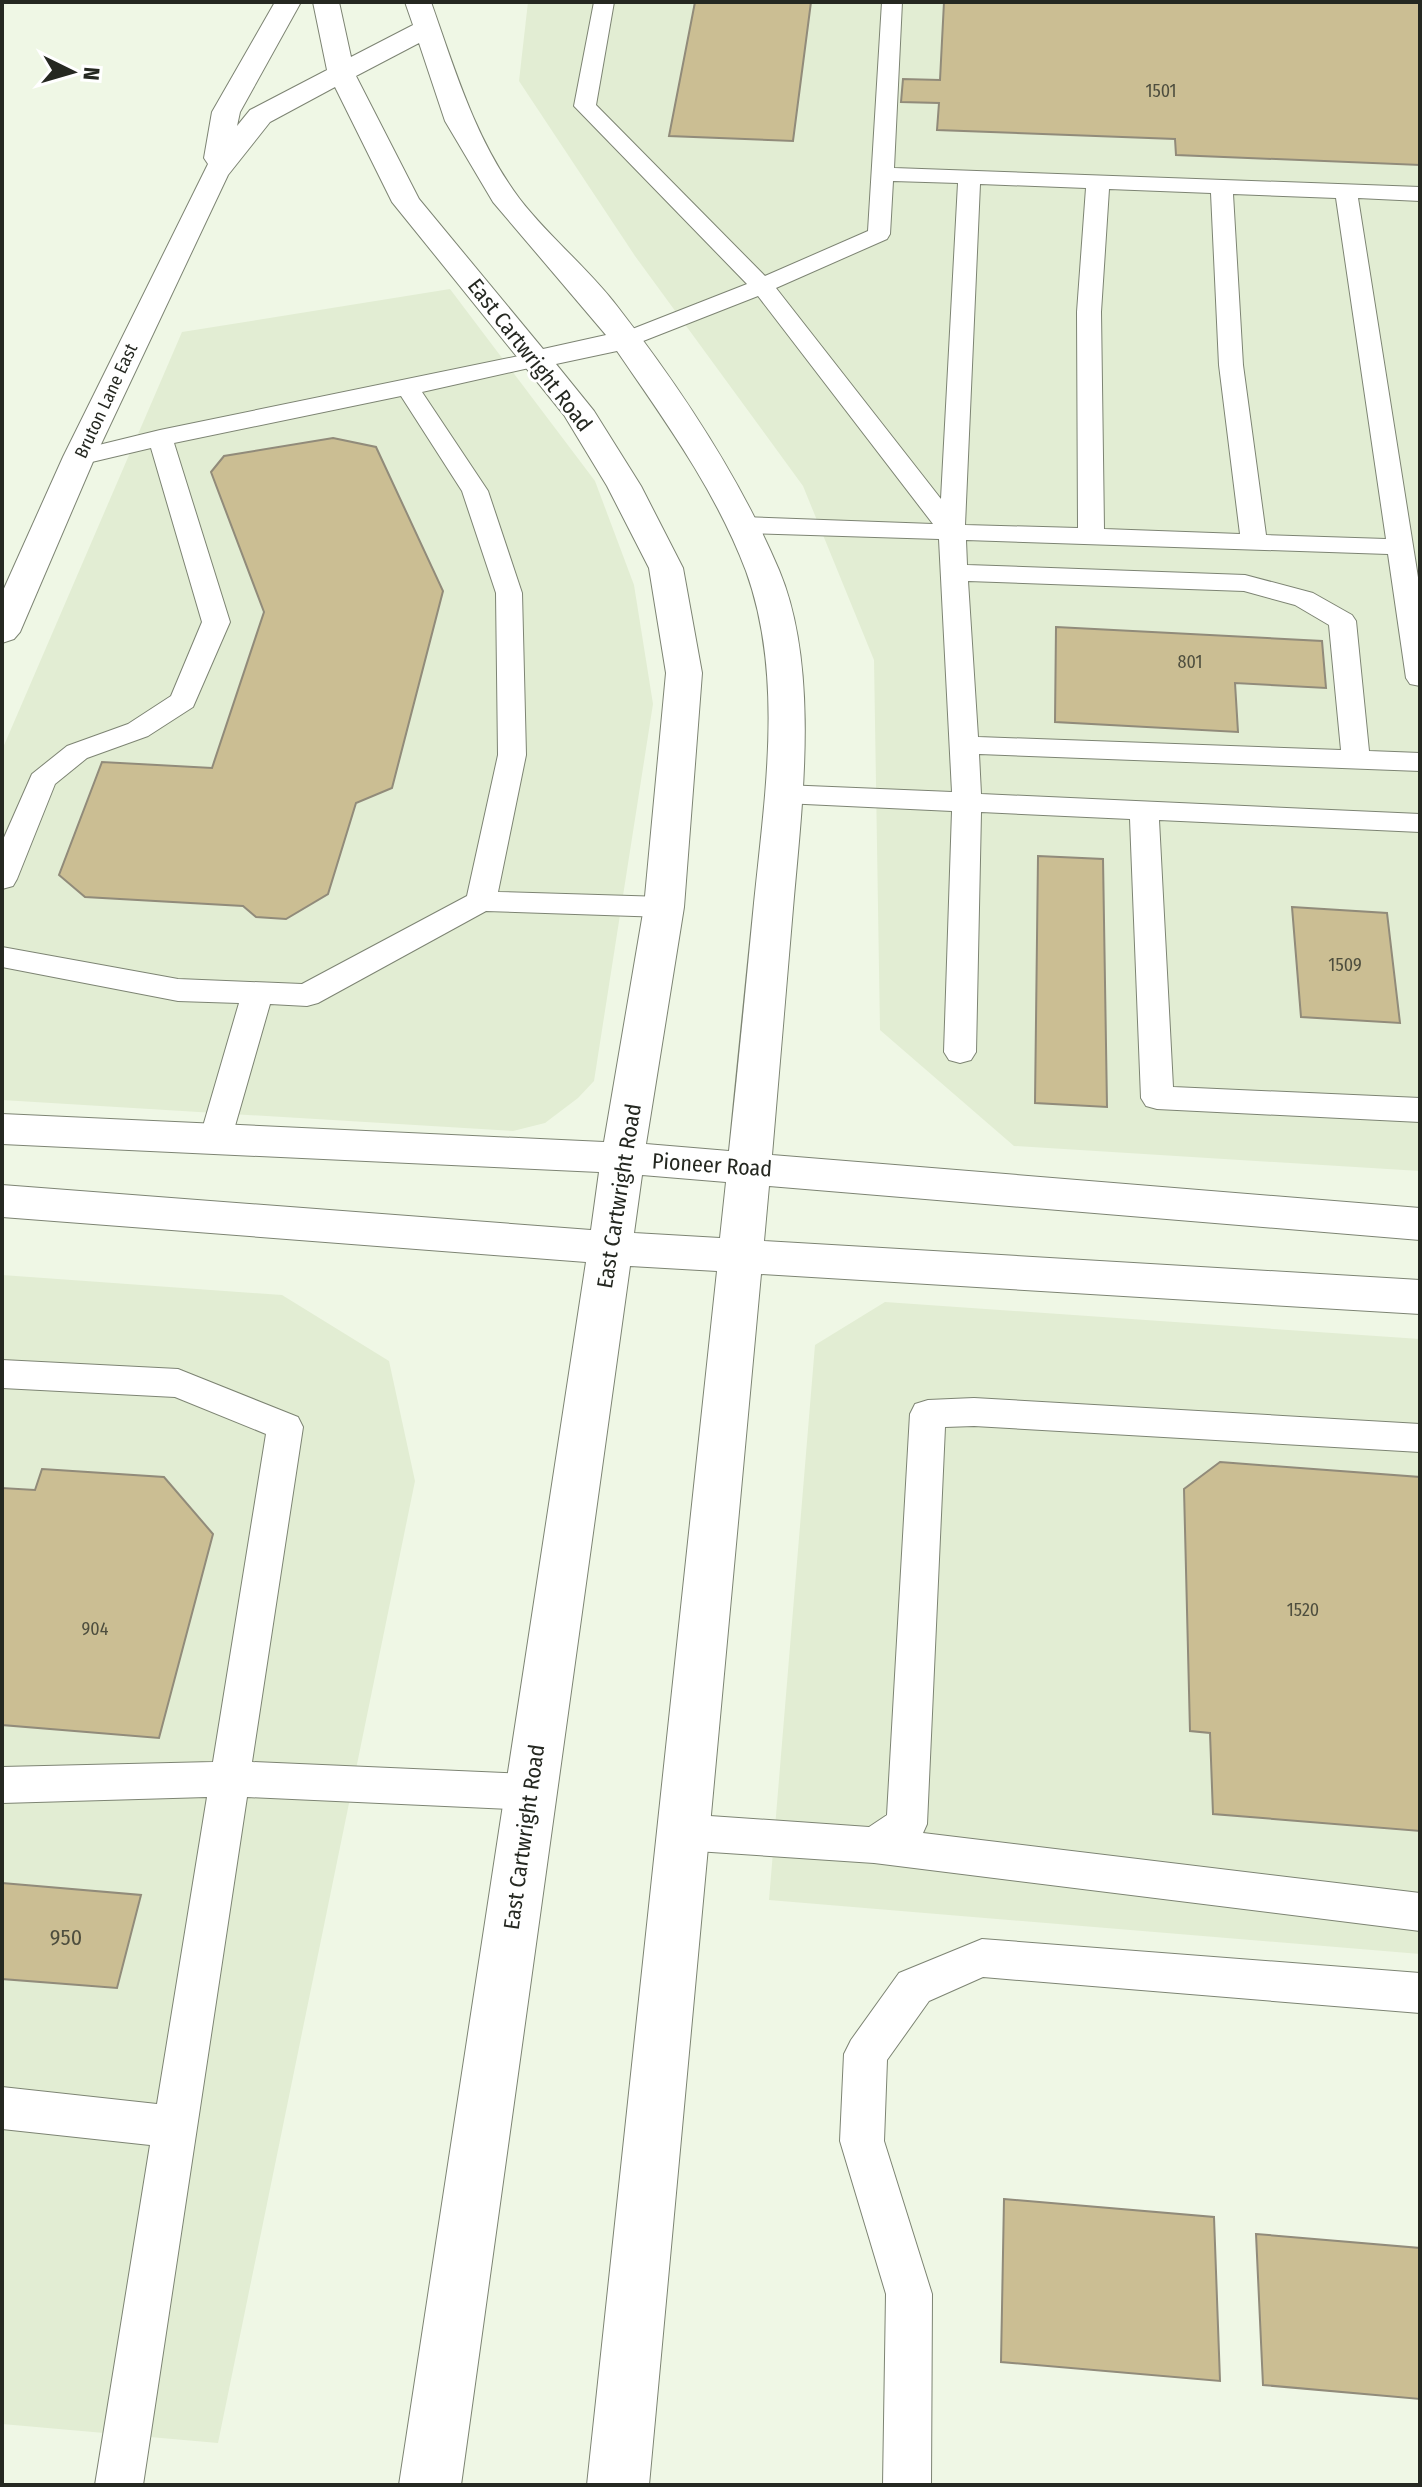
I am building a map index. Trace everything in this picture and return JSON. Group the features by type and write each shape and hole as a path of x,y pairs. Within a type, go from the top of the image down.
{"main road":[{"name":"Bruton Lane East","path":"215,173 226,112 288,2"},
{"name":"East Cartwright Road","path":"326,2 341,73 406,202 578,411 624,486 666,568 684,673 664,907 623,1158 430,2485"},
{"name":"Bruton Lane East","path":"2,632 79,457 215,173 260,116 341,73 423,15"},
{"path":"423,15 459,121 507,202 605,311 700,448 742,525 763,572 786,689 784,794 750,1167 618,2485"},
{"path":"538,359 625,340"},
{"name":"Pioneer Road","path":"2,1129 623,1158 1420,1224"},
{"path":"2,1201 611,1248 1420,1297"}],"lane":[{"path":"604,2 585,106 762,286 952,531"},
{"path":"625,340 762,286 879,234 892,2"},
{"path":"881,174 1420,194"},
{"path":"960,1052 967,801 952,531 969,178"},
{"path":"1091,536 1089,312 1098,182"},
{"path":"1222,187 1222,232 1239,450 1254,543"},
{"path":"1346,191 1420,678"},
{"path":"79,457 160,437 409,390 538,359"},
{"path":"409,390 475,491 509,593 512,755 481,901"},
{"path":"2,879 42,780 77,752 138,730 183,701 216,622 160,437"},
{"path":"742,525 1400,547"},
{"path":"954,573 1245,583 1304,599 1342,621 1356,761"},
{"path":"963,745 1420,762"},
{"path":"784,794 1420,823"},
{"path":"1144,811 1157,1098 1420,1110"},
{"path":"2,957 178,990 307,995 481,901 664,907"},
{"path":"215,1140 257,994"},
{"path":"2,1374 178,1383 285,1427 119,2485"},
{"path":"874,1845 907,1824 928,1414 974,1412 1420,1438"},
{"path":"2,1785 230,1779 530,1792"},
{"path":"681,1832 874,1845 1420,1912"},
{"path":"907,2485 909,2294 862,2141 866,2054 914,1987 982,1958 1420,1993"},
{"path":"2,2108 176,2127"}],"shaded area":[{"path":"528,2 1420,2 1420,1171 1014,1146 880,1030 874,660 803,486 635,256 519,81"},
{"path":"450,289 595,481 634,585 653,704 594,1081 578,1098 545,1123 513,1131 2,1100 2,750 182,332"},
{"path":"2,1275 282,1295 389,1361 415,1481 218,2443 2,2424"},
{"path":"885,1302 1420,1339 1420,1954 769,1900 815,1345"}],"building":[{"path":"695,2 811,2 793,141 669,136"},
{"path":"944,2 1420,2 1420,165 1176,155 1175,139 937,130 939,103 901,102 903,79 940,80"},
{"path":"333,438 376,447 443,591 392,788 356,803 328,894 286,919 256,917 243,906 85,897 59,875 102,762 212,768 264,612 211,472 224,456"},
{"path":"1056,627 1322,641 1326,688 1235,683 1238,732 1055,722"},
{"path":"1038,856 1103,859 1107,1107 1035,1103"},
{"path":"1292,907 1387,913 1400,1023 1301,1017"},
{"path":"1220,1462 1420,1477 1420,1831 1213,1814 1210,1733 1190,1731 1184,1489"},
{"path":"42,1469 164,1477 213,1534 159,1738 2,1725 2,1488 35,1490"},
{"path":"2,1883 141,1895 117,1988 2,1979"},
{"path":"1004,2199 1214,2217 1220,2381 1001,2362"},
{"path":"1256,2234 1420,2248 1420,2399 1263,2385"}]}
